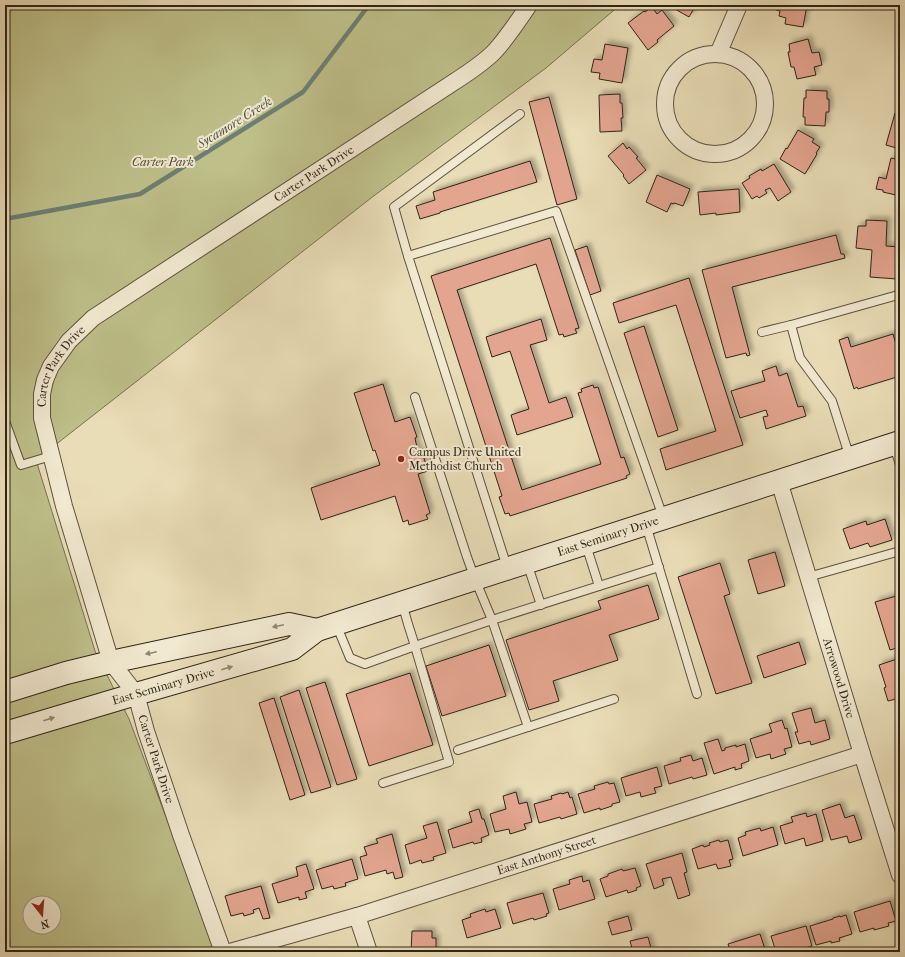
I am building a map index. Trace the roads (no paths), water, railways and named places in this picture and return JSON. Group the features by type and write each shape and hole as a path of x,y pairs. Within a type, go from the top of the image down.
{"main road":[{"name":"East Seminary Drive","path":"13,730 292,650 326,627 850,458 898,450"},
{"path":"7,692 66,673 111,662 289,624 326,627"}],"street":[{"name":"Carter Park Drive","path":"223,952 181,835 146,731 136,694 111,662 64,506 42,418 42,394 45,380 51,366 69,341 93,318 478,66 493,53 506,38 529,5"},
{"path":"718,54 739,5"},
{"path":"718,54 731,56 743,62 754,72 761,83 765,96 765,110 761,123 754,135 744,145 732,151 719,154 698,151 681,141 672,130 666,118 664,104 666,91 671,78 680,67 698,57 718,54"},
{"name":"Arrowood Drive","path":"779,481 900,875"},
{"name":"East Anthony Street","path":"230,952 357,916 862,754"},
{"path":"357,916 369,952"}],"lane":[{"path":"520,114 394,207 408,256 517,565 540,605"},
{"path":"408,256 556,211 655,521 659,567 697,694"},
{"path":"762,332 898,295"},
{"path":"791,325 800,358 832,401 850,458"},
{"path":"415,397 475,579 492,620 528,727"},
{"path":"5,421 21,465 51,456"},
{"path":"586,543 599,586"},
{"path":"808,576 900,551"},
{"path":"326,627 350,658 365,664 492,620 659,567"},
{"path":"382,783 449,762 402,602"},
{"path":"458,750 614,699"}],"waterway":[{"name":"Sycamore Creek","path":"5,219 140,194 303,92 369,5"},
{"name":"Sycamore Creek","path":"5,900 9,952"}],"place":[{"name":"Campus Drive United Methodist Church","path":"401,459"}],"park label":[{"name":"Carter Park","path":"163,162"}]}
